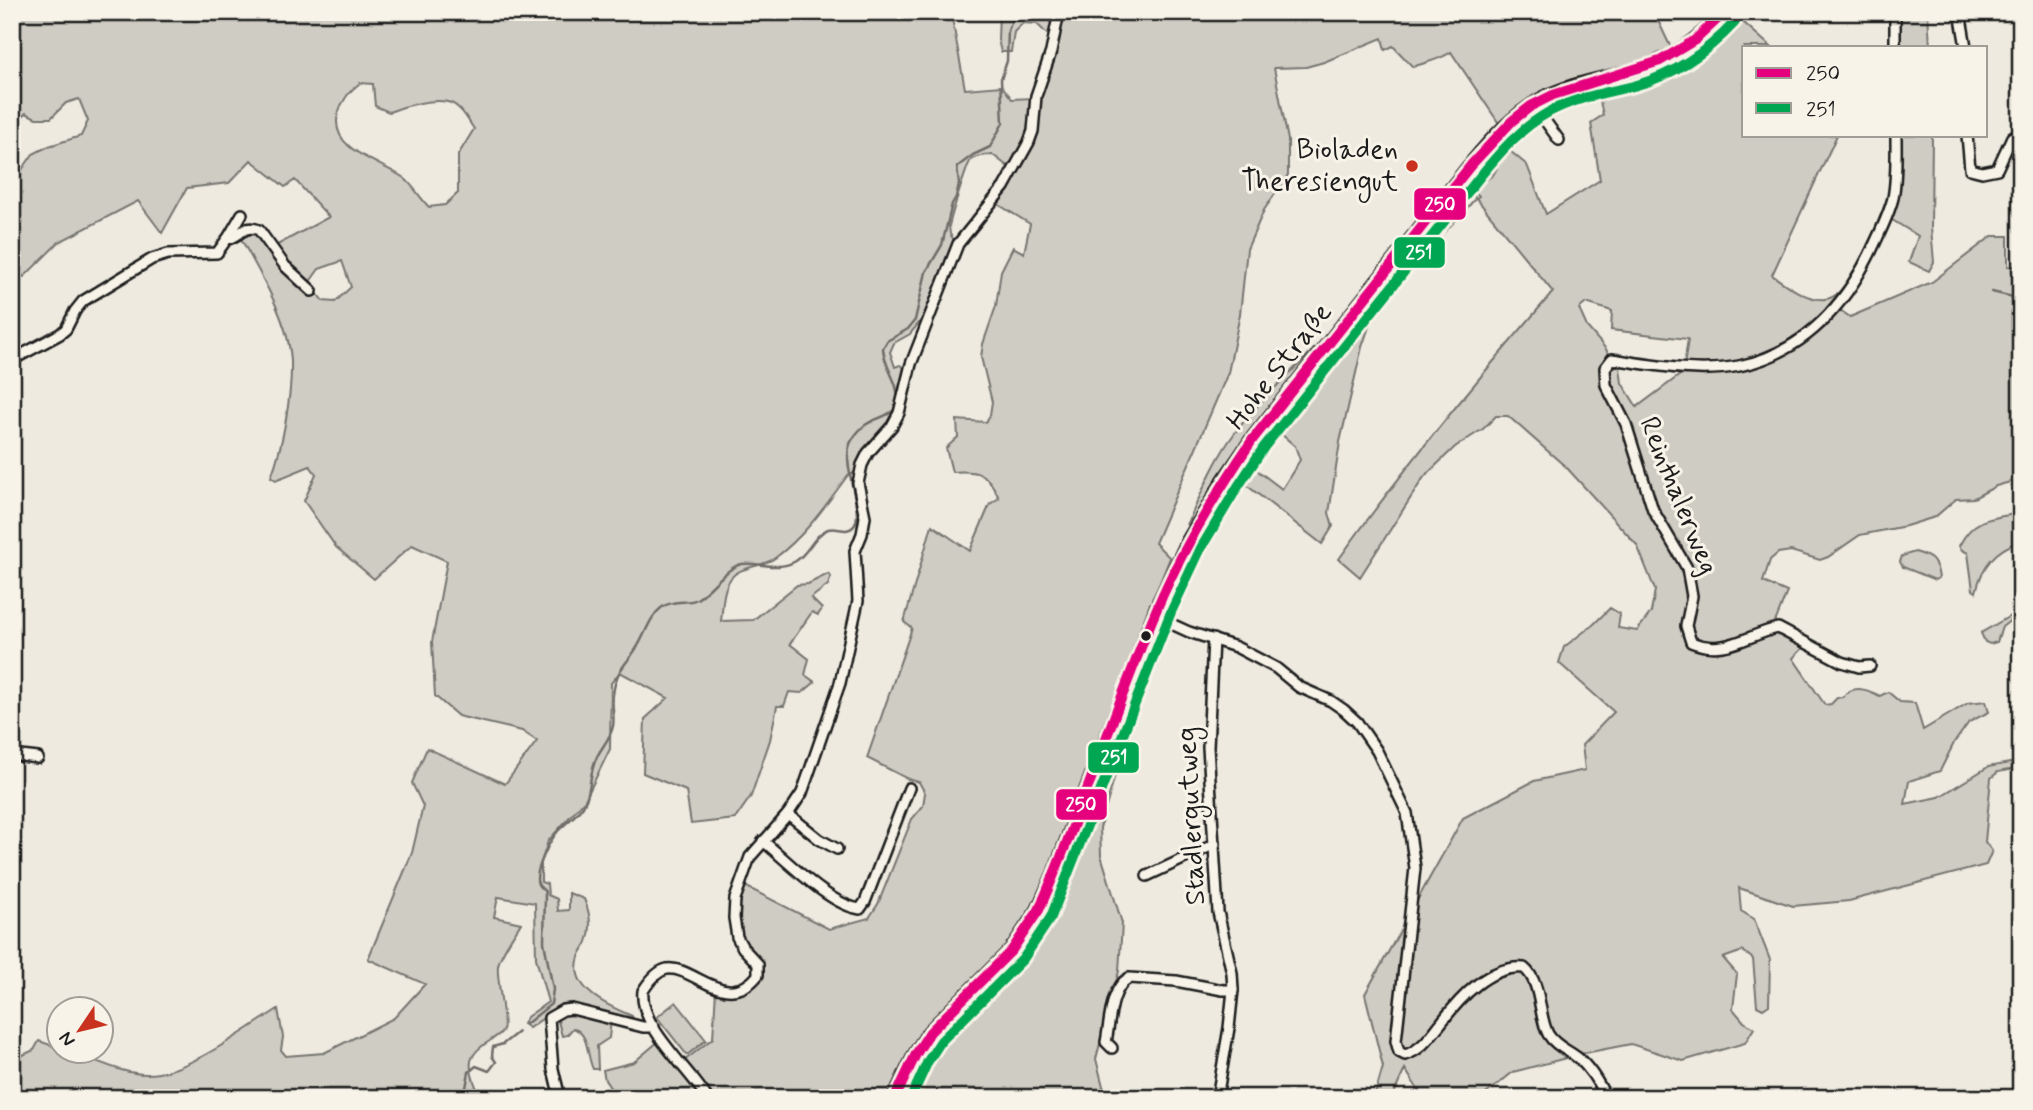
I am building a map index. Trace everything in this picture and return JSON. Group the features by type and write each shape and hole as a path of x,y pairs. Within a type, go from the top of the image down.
{"main road":[{"name":"Hohe Straße","path":"895,1098 930,1032 1007,956 1039,910 1154,616 1189,541 1237,461 1471,166 1509,123 1542,100 1576,86 1638,71 1668,58 1694,41 1724,12"}],"street":[{"path":"707,1098 654,1027 643,1003 643,994 646,986 662,971 674,970 711,986 726,989 746,985 758,975 758,964 738,940 735,899 750,857 788,814 806,784 837,695 858,601 856,551 864,520 858,483 862,465 867,453 892,426 899,413 911,364 958,244 1004,187 1030,142 1036,96 1052,52 1059,12"},
{"path":"1895,12 1895,46"},
{"path":"1960,12 1966,46"},
{"name":"Hohe Straße","path":"1471,166 1476,169 1485,168 1518,128 1537,118 1543,118 1559,141"},
{"path":"1967,136 1970,169 1982,172 1997,169 2012,137 2021,133"},
{"name":"Reinthalerweg","path":"1870,666 1859,667 1842,662 1778,628 1735,645 1711,647 1691,642 1686,626 1692,596 1687,568 1653,510 1626,424 1606,385 1605,373 1607,364 1612,359 1702,369 1739,366 1787,346 1818,326 1832,314 1851,288 1890,209 1896,180 1896,136"},
{"path":"12,360 60,334 83,301 147,262 168,254 217,253 242,214"},
{"path":"227,239 231,239 243,229 257,229 285,266 313,291"},
{"path":"1154,616 1265,661 1299,687 1331,701 1351,716 1377,751 1410,824 1415,868 1396,1041 1399,1052 1405,1055 1419,1048 1455,1004 1480,983 1508,970 1524,968 1533,979 1549,1036 1586,1066 1606,1098"},
{"name":"Stadlergutweg","path":"1213,639 1208,736 1218,912 1232,973 1233,990 1217,1098"},
{"path":"12,755 38,758"},
{"path":"762,841 825,892 860,909 909,788"},
{"path":"788,814 819,839 837,849"},
{"path":"1147,876 1215,844"},
{"path":"1112,1048 1106,1041 1112,1011 1120,985 1129,978 1176,981 1233,990"},
{"path":"560,1098 553,1069 549,1018 563,1010 578,1009 643,1027 654,1027"}],"shaded area":[{"path":"12,12 951,12 965,89 1002,86 1012,99 1033,98 1030,131 1011,169 993,155 976,158 969,164 949,226 950,234 956,243 928,312 910,334 894,343 890,352 895,367 900,365 905,368 898,406 889,425 862,458 855,473 848,475 796,540 770,561 735,574 726,588 721,621 753,620 797,585 808,584 828,574 831,577 828,585 811,598 822,609 818,615 812,612 790,644 809,659 805,675 815,682 802,693 789,692 784,706 777,706 770,740 751,796 735,819 691,824 686,791 643,773 645,719 668,698 620,672 611,683 610,749 585,800 548,841 541,863 541,882 547,884 548,895 557,899 558,911 569,910 569,893 584,899 586,904 590,931 579,957 579,978 592,995 633,1019 611,1020 609,1038 597,1046 598,1069 593,1069 585,1040 578,1031 573,1028 567,1035 562,1036 555,1010 529,1028 523,1024 527,1017 548,1002 536,958 535,903 498,897 494,917 521,923 504,950 498,966 503,1030 483,1045 471,1060 471,1072 477,1089 473,1094 475,1098 22,1098 12,1085 12,1060 34,1050 39,1041 46,1043 46,1064 104,1064 146,1074 162,1072 196,1059 278,1009 283,1037 281,1050 286,1056 324,1053 394,1018 425,984 368,959 412,853 423,806 412,783 427,748 505,784 537,741 522,731 458,716 435,696 432,642 447,561 412,545 374,579 336,547 304,501 316,474 310,466 276,480 271,477 283,435 288,404 291,374 289,345 272,297 240,237 256,233 270,249 329,217 295,180 285,187 251,160 229,183 187,188 162,233 138,201 59,242 24,277 18,272 12,247 12,184 33,154 81,136 88,121 79,99 66,103 51,118 36,118 26,113 12,127","holes":["360,83 373,84 375,106 389,112 420,103 445,101 455,105 474,129 458,155 458,193 445,205 429,207 404,178 359,154 341,137 337,127 338,114 346,96","342,261 351,287 335,302 323,301 309,283 319,269"]},
{"path":"999,12 1055,13 1052,27 1047,34 1037,24 1023,23 1014,32 1011,52 1001,52 998,40"},
{"path":"1061,12 1654,12 1672,50 1607,73 1500,125 1451,52 1413,67 1393,46 1385,50 1382,38 1306,67 1274,68 1288,140 1288,175 1264,210 1247,249 1240,314 1228,373 1155,543 1170,558 1153,600 1107,747 1112,744 1133,686 1137,683 1140,687 1100,828 1101,855 1122,923 1119,971 1096,1059 1106,1098 903,1098 921,1059 936,1036 930,1027 890,1098 709,1098 684,1061 713,1038 716,990 748,987 759,968 740,928 739,911 743,885 829,929 869,918 878,904 912,819 923,806 925,793 919,782 867,758 912,628 904,622 932,525 970,551 990,504 999,498 991,483 981,475 975,472 952,472 946,448 958,437 957,420 986,422 990,415 992,402 981,357 983,344 996,306 1001,271 1013,247 1024,253 1030,224 996,203 1020,163"},
{"path":"1898,12 1928,12 1930,46 1898,46"},
{"path":"1734,14 1770,46 1742,46 1742,136 1837,136 1772,275 1807,296 1823,299 1839,292 1857,266 1875,230 1891,186 1894,187 1872,244 1836,306 1801,335 1751,358 1723,365 1684,366 1688,339 1611,330 1612,311 1586,303 1579,309 1587,327 1609,356 1602,368 1654,514 1658,509 1628,423 1608,384 1610,367 1620,367 1622,383 1637,407 1684,372 1725,370 1806,339 1840,310 1850,317 1932,282 1992,236 2008,236 2008,266 2021,267 2021,479 1996,486 1974,498 1956,499 1935,517 1860,535 1820,560 1791,551 1778,553 1770,560 1763,582 1787,592 1774,625 1779,634 1804,647 1793,658 1825,705 1855,689 1880,696 1888,692 1900,702 1915,703 1923,730 1968,703 1986,701 1989,712 1969,722 1954,743 1940,771 1909,781 1905,804 1939,797 1988,767 2021,761 2021,768 1998,772 1991,778 1985,842 1992,851 1986,865 1849,901 1793,906 1739,888 1741,911 1754,919 1770,960 1769,1005 1763,1009 1757,1006 1753,959 1743,951 1723,958 1737,974 1733,1009 1744,1022 1754,1028 1745,1043 1683,1061 1631,1044 1585,1053 1513,1072 1481,1098 1423,1098 1405,1069 1392,1098 1374,1098 1383,1067 1365,994 1463,818 1534,781 1585,770 1582,745 1614,712 1559,663 1564,647 1610,608 1620,614 1618,628 1637,631 1651,612 1655,590 1637,545 1567,468 1508,416 1496,416 1483,429 1455,447 1424,477 1360,577 1339,559 1443,423 1553,292 1476,198 1479,196 1473,189 1493,175 1497,168 1496,160 1505,147 1527,165 1546,214 1600,180 1591,123 1603,115 1597,88 1664,69 1668,71 1688,61 1716,41"},
{"path":"1898,136 1932,136 1931,228 1934,262 1929,271 1909,262 1918,236 1889,218"},
{"path":"1471,194 1476,198 1420,259 1370,324 1340,442 1329,513 1333,526 1322,544 1236,477 1246,462 1282,489 1300,460 1295,446 1273,427"},
{"path":"1327,336 1264,414 1187,525 1214,466 1234,434 1267,396"},
{"path":"2021,515 2021,541 1996,554 1982,574 1976,592 1973,590 1968,553 1959,546 1969,531 1982,522"},
{"path":"1915,552 1932,560 1937,567 1939,578 1935,580 1903,567 1900,562 1902,556"},
{"path":"2010,616 2012,619 2002,627 1997,642 1985,642 1981,633"},
{"path":"676,1002 706,1040 687,1055 657,1017"},
{"path":"659,1041 703,1098 617,1098 605,1080 603,1070 634,1062"}],"waterway":[{"path":"898,400 883,348 887,341 908,329 915,320 926,272 942,245 956,197 959,184 957,167 990,147 1003,123 1001,79 1007,61 1008,30 1021,12"},
{"path":"1992,292 2021,299"},
{"path":"526,1024 551,1004 553,989 544,942 545,892 538,884 538,872 555,835 584,805 594,764 613,726 613,699 620,672 654,616 665,605 697,599 725,574 742,564 788,565 799,559 814,540 828,529 847,530 853,527 857,511 848,461 852,440 864,426 898,407"},
{"path":"464,1098 469,1072 476,1066 489,1071 496,1062 492,1056 493,1047 503,1044 518,1032"}],"transit line":[{"name":"250","path":"895,1098 930,1032 1012,950 1039,910 1168,584 1201,520 1253,439 1471,165 1512,121 1531,106 1553,95 1660,61 1695,40 1725,12"},
{"name":"251","path":"911,1098 928,1061 941,1041 1023,959 1051,917 1171,612 1201,548 1264,447 1482,174 1521,132 1559,107 1665,75 1714,43 1735,22"}],"place":[{"name":"Bioladen Theresiengut","path":"1412,166"}]}
